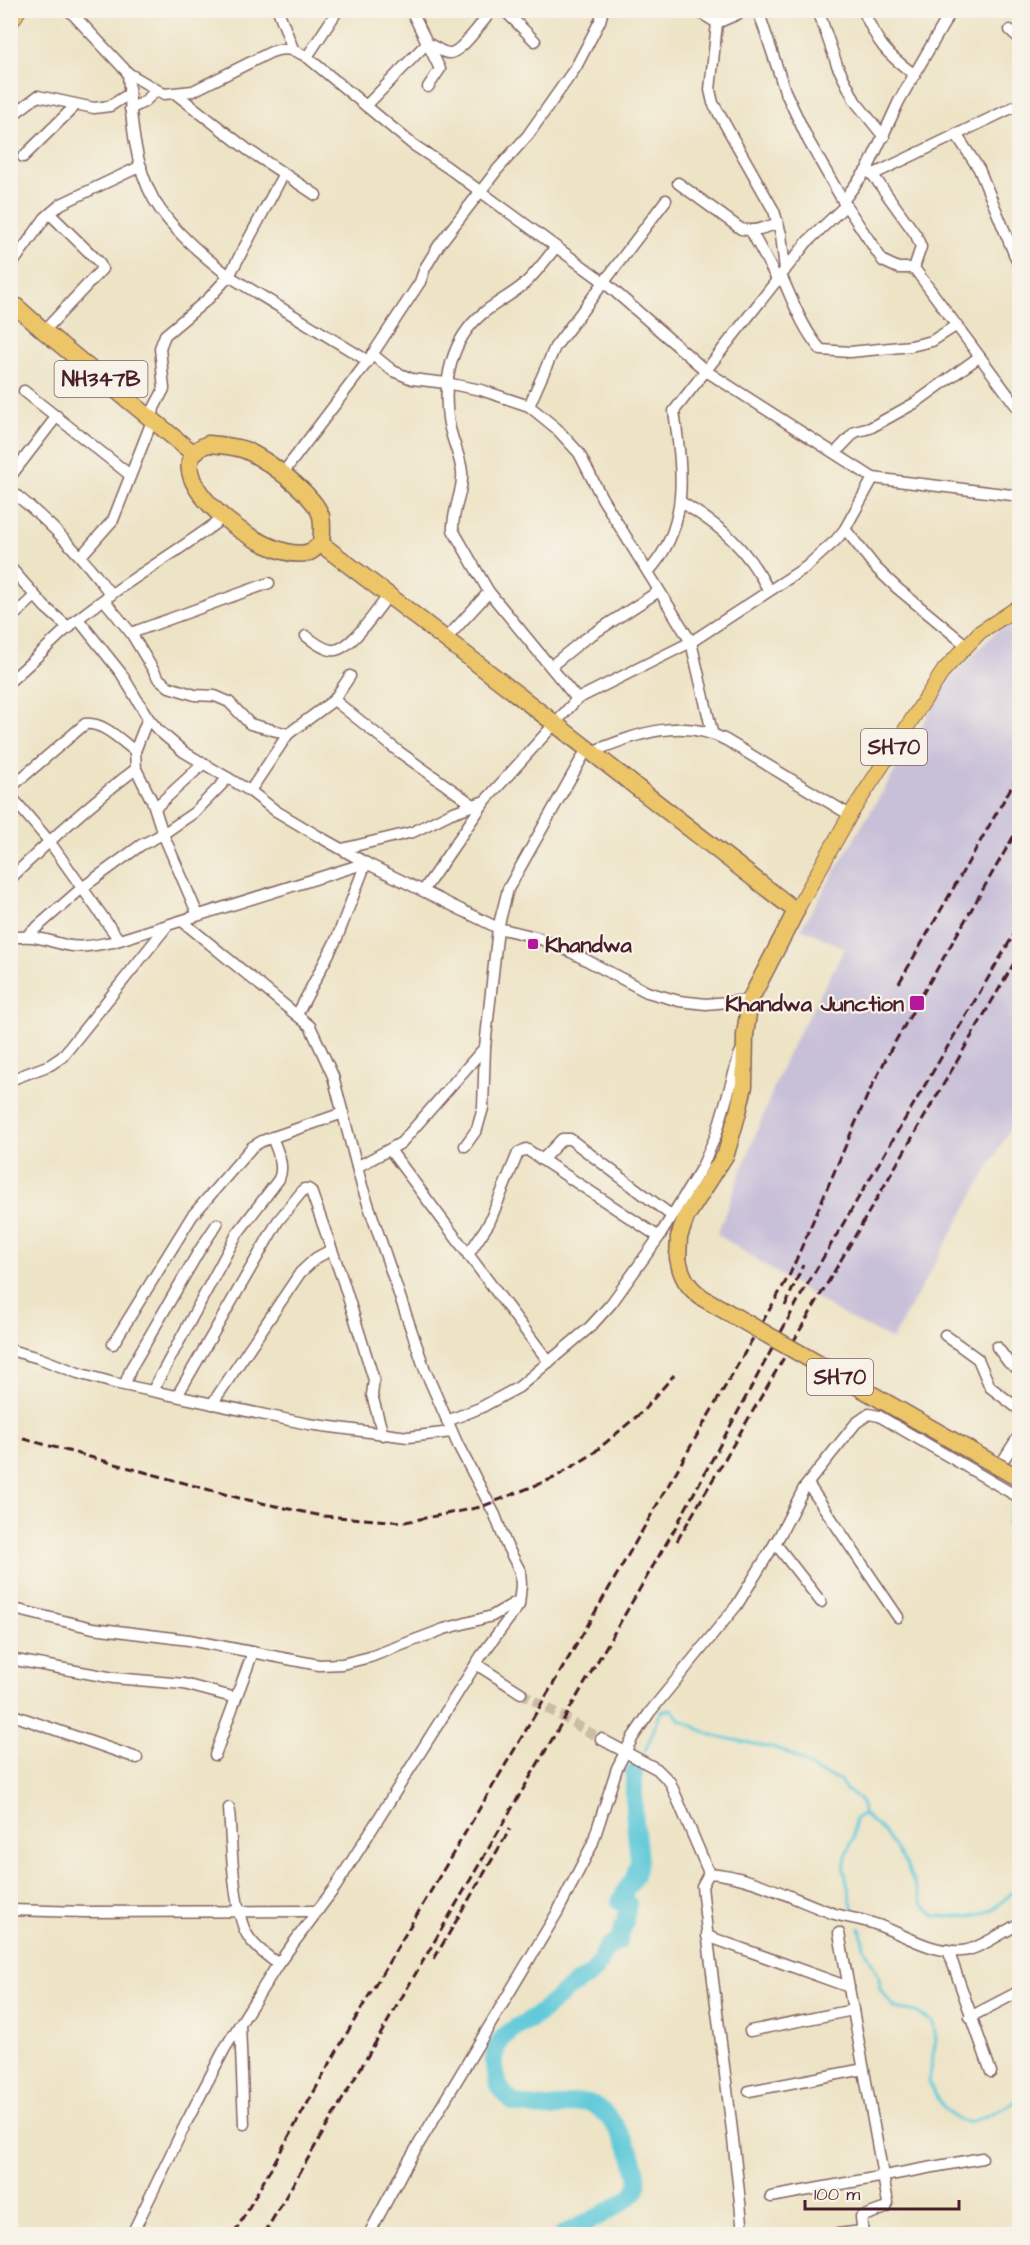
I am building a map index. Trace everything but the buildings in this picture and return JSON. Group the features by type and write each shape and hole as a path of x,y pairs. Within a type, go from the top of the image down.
{"highway":[{"name":"NH347B","path":"10,301 194,454"},
{"path":"208,444 224,445 244,450 283,473 320,513 323,530 321,544 311,552 283,551 241,531 204,498 193,482 190,472 194,454 208,444"},
{"path":"321,544 796,911"},
{"name":"SH70","path":"796,911 750,1000 745,1035 744,1086 726,1154 686,1217 679,1237 680,1272 685,1282 701,1297 1020,1479"}],"main road":[{"path":"10,25 19,10"},
{"name":"SH70","path":"796,911 850,815 944,670 980,632 1020,606"}],"street":[{"path":"69,10 128,73 165,94 193,91 271,52 293,49 307,57 412,144 604,282 706,371 873,478 1020,496"},
{"path":"278,10 293,49"},
{"path":"307,57 338,10"},
{"path":"411,10 440,69 428,87"},
{"path":"427,43 446,53 453,53 460,48 492,10"},
{"path":"504,10 535,41"},
{"path":"283,473 370,357 420,282 425,268 439,245 497,170 528,135 576,67 600,21 603,10"},
{"path":"696,10 717,23"},
{"path":"717,23 747,10"},
{"path":"758,10 785,91 808,140 844,203 883,261 898,268 914,268"},
{"path":"818,10 837,65 855,101 884,137"},
{"path":"863,10 876,39 889,56 915,75"},
{"path":"648,572 659,561 668,544 676,526 681,502 681,476 674,411 807,242 870,171 899,101 953,10"},
{"path":"717,23 710,90 713,103 774,211 778,223 781,275"},
{"path":"1010,30 1020,39"},
{"path":"366,106 427,43"},
{"path":"128,73 130,109 141,166 155,200 168,219 202,254 229,276 393,371 412,379 481,390 529,406 556,428 579,453 602,498 691,642 712,732"},
{"path":"130,109 144,102 157,90"},
{"path":"10,117 38,96 94,108 110,106 129,94"},
{"path":"176,94 248,150 316,195"},
{"path":"870,171 1020,104"},
{"path":"23,157 76,105"},
{"path":"956,134 979,169 1020,268"},
{"path":"10,267 50,214 61,204 141,166"},
{"path":"870,171 916,235 921,247 914,268"},
{"path":"81,556 113,520 152,421 154,408 164,389 160,348 165,335 208,299 229,276 283,175"},
{"path":"678,183 722,217 741,228 751,231 778,223"},
{"path":"529,406 555,347 666,200"},
{"path":"44,331 102,269 99,262 50,214"},
{"path":"751,231 781,275 809,337 821,350 850,352 911,346 932,341 957,326"},
{"path":"556,247 524,285 474,322 454,352 449,365 446,383 448,420 462,473 462,482 452,519 453,530 489,592 577,699"},
{"path":"914,268 1020,411"},
{"path":"835,453 855,432 870,428 915,403 980,357"},
{"path":"24,391 130,475"},
{"path":"10,477 57,416"},
{"path":"423,891 485,801 552,723 577,699 691,642 806,567 845,529 873,478"},
{"path":"10,490 45,518 81,556 158,678 169,687 195,695 216,696 229,702 250,724 288,734"},
{"path":"681,502 729,535 750,560 769,591"},
{"path":"10,681 78,619 224,517"},
{"path":"845,529 876,568 924,612 966,645"},
{"path":"10,567 35,596 69,628"},
{"path":"131,633 269,583"},
{"path":"552,666 582,641 660,591"},
{"path":"446,639 489,592"},
{"path":"306,636 323,647 333,650 341,649 351,642 389,595"},
{"path":"10,619 35,596"},
{"path":"78,619 121,673 148,718 171,742 203,764 250,791 276,811 366,863 498,928 536,937 571,952 646,992 679,1001 706,1004 750,1000"},
{"path":"250,791 288,734 334,700 350,676"},
{"path":"334,700 398,751 472,804"},
{"path":"148,718 135,751 136,769 155,808 198,915"},
{"path":"10,788 85,724 93,723 103,728 135,751"},
{"path":"465,1146 481,1120 485,1047 498,928 508,889 589,751 659,730 680,727 712,732 850,815"},
{"path":"155,808 203,764"},
{"path":"10,879 49,841 104,793 136,769"},
{"path":"28,935 82,888 141,845 164,834 195,812 228,778"},
{"path":"10,795 49,841 119,940"},
{"path":"342,849 413,832 472,804 485,801"},
{"path":"10,938 28,935 81,947 119,940 366,863"},
{"path":"297,1015 337,939 366,863"},
{"path":"132,2235 225,2048 278,1965 318,1911 407,1776 476,1664 519,1605 521,1585 519,1571 495,1515 452,1431 425,1370 357,1167 333,1076 320,1045 310,1026 182,921"},
{"path":"10,1080 50,1065 62,1057 124,977 168,926"},
{"path":"447,1420 480,1408 519,1387 590,1327 610,1304 659,1237 702,1167 716,1135 745,1035"},
{"path":"357,1167 390,1150 415,1128 485,1047"},
{"path":"113,1344 192,1216 252,1147 272,1137 343,1113"},
{"path":"153,1390 237,1234 279,1179 282,1165 272,1137"},
{"path":"542,1160 562,1139 570,1139 672,1216"},
{"path":"468,1255 489,1223 518,1153 526,1149 659,1237"},
{"path":"390,1150 549,1362"},
{"path":"177,1396 279,1221 304,1189 308,1188 311,1191 374,1380 372,1395 383,1435"},
{"path":"125,1384 130,1368 217,1224"},
{"path":"212,1404 300,1273 316,1258 331,1250"},
{"path":"945,1335 978,1359 990,1387 1020,1410"},
{"path":"997,1347 1009,1363 1020,1370"},
{"path":"10,1350 78,1373 308,1424 408,1437 452,1431"},
{"path":"369,2235 411,2157 562,1903 592,1845 616,1768 624,1751 650,1712 736,1605 775,1544 808,1484 856,1422 869,1414 879,1416 1020,1498"},
{"path":"991,1481 1020,1434"},
{"path":"808,1484 898,1617"},
{"path":"775,1544 820,1602"},
{"path":"10,1608 93,1628 189,1640 320,1665 342,1664 370,1657 444,1629 492,1616 519,1600"},
{"path":"215,1755 253,1652"},
{"path":"10,1659 114,1678 184,1684 236,1698"},
{"path":"476,1664 521,1693"},
{"path":"10,1714 137,1758"},
{"path":"601,1739 657,1769 670,1782 709,1873"},
{"path":"229,1808 239,1910 246,1934 278,1965"},
{"path":"709,1873 702,1886 737,2163 743,2235"},
{"path":"709,1873 724,1874 749,1881 836,1914 875,1924 910,1941 948,1950 964,1952 995,1938 1020,1923"},
{"path":"10,1910 318,1911"},
{"path":"838,2235 863,2233 860,2219 862,2216 886,2208 888,2205 839,1933"},
{"path":"707,1936 849,1987"},
{"path":"948,1950 991,2072"},
{"path":"970,2017 1020,1991"},
{"path":"750,2031 853,2010"},
{"path":"240,2024 244,2124"},
{"path":"749,2091 864,2069"},
{"path":"771,2197 982,2158"}],"shaded area":[{"name":"Khandwa Junction","path":"1019,615 1019,1113 892,1340 836,1311 717,1234 785,1059 845,948 801,928 951,677 1000,628"}],"waterway":[{"path":"1014,1498 1008,1525 1020,1532"},
{"path":"645,1751 661,1712 671,1709 681,1720 711,1735 782,1750 818,1772 840,1780 845,1790 858,1799 863,1809 863,1814 855,1819 853,1838 847,1852 844,1869 853,1910"},
{"path":"563,2234 632,2195 636,2190 638,2180 631,2154 607,2116 589,2103 578,2102 549,2108 513,2102 498,2082 494,2057 504,2037 590,1975 598,1966 605,1951 619,1941 628,1904 620,1902 634,1878 639,1861 634,1812 634,1773"},
{"path":"863,1814 883,1831 906,1864 922,1903 935,1916 968,1917 983,1914 1020,1887"},
{"path":"860,1928 864,1947 879,1977 880,1989 895,2008 916,2012 933,2022 936,2039 928,2082 948,2112 960,2121 970,2122 1020,2098"}],"tunnel":[{"path":"521,1693 601,1739"}],"railway":[{"path":"899,983 1020,772"},
{"path":"234,2234 351,2026 578,1642 790,1274 868,1094 891,1049 1020,825"},
{"path":"264,2234 674,1530 800,1297 1020,924"},
{"path":"677,1541 1020,953"},
{"path":"785,1306 803,1265"},
{"path":"10,1435 239,1498 322,1516 405,1522 481,1507 554,1478 591,1455 642,1412 674,1375"},
{"path":"434,1959 510,1829"}],"place":[{"name":"Khandwa","path":"533,944"},
{"name":"Khandwa Junction","path":"917,1003"}]}
